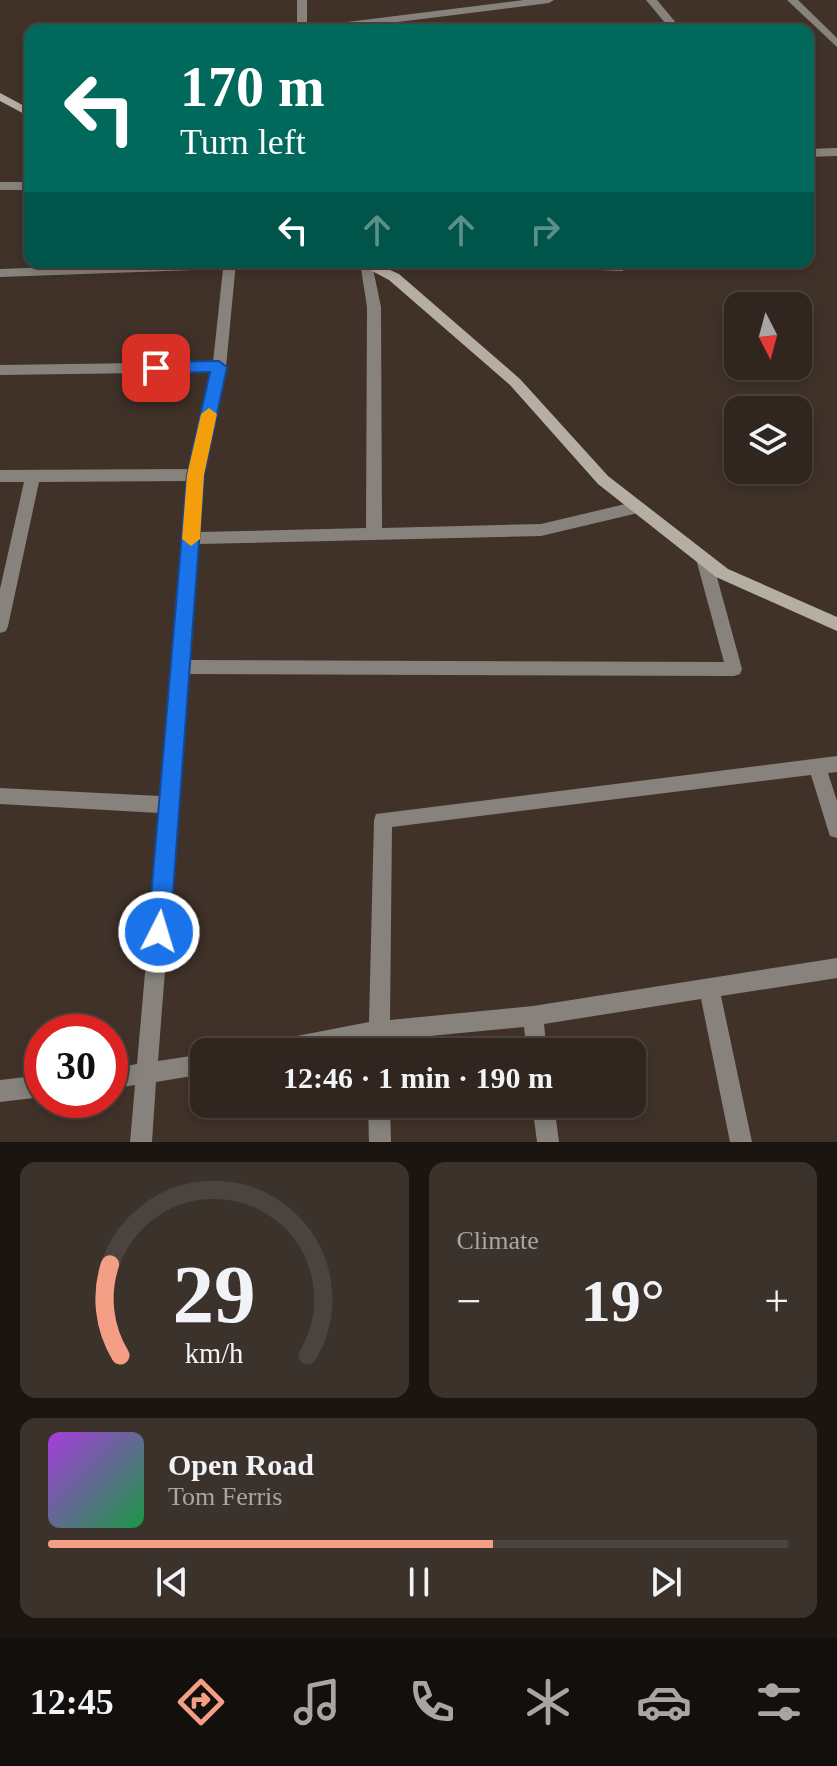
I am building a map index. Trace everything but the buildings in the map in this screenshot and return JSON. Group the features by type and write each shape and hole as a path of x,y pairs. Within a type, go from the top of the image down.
{"street":[{"path":"302,0 302,24"},
{"path":"358,24 549,0"},
{"path":"651,0 672,24"},
{"path":"792,0 837,44"},
{"path":"434,15 434,24"},
{"path":"0,96 24,110"},
{"path":"814,153 837,152"},
{"path":"0,186 24,186"},
{"path":"0,273 115,268"},
{"path":"141,1142 196,475 219,367 229,268"},
{"path":"364,268 374,307 374,531"},
{"path":"374,268 394,277 515,382 603,480 722,573 837,624"},
{"path":"0,370 219,367"},
{"path":"0,476 196,475"},
{"path":"0,626 33,476"},
{"path":"191,538 374,531 541,530 638,507"},
{"path":"181,667 734,669 704,559"},
{"path":"378,1038 383,820 837,764"},
{"path":"817,767 837,830"},
{"path":"0,796 170,805"},
{"path":"397,1038 837,968"},
{"path":"709,988 741,1142"},
{"path":"533,1016 535,1038"},
{"path":"128,1077 190,1066"},
{"path":"0,1091 24,1088"},
{"path":"379,1118 380,1142"},
{"path":"545,1118 548,1142"}],"slow traffic":[{"path":"191,539 196,475 209,414"}],"route":[{"path":"156,368 219,367 196,475 159,932"}]}
